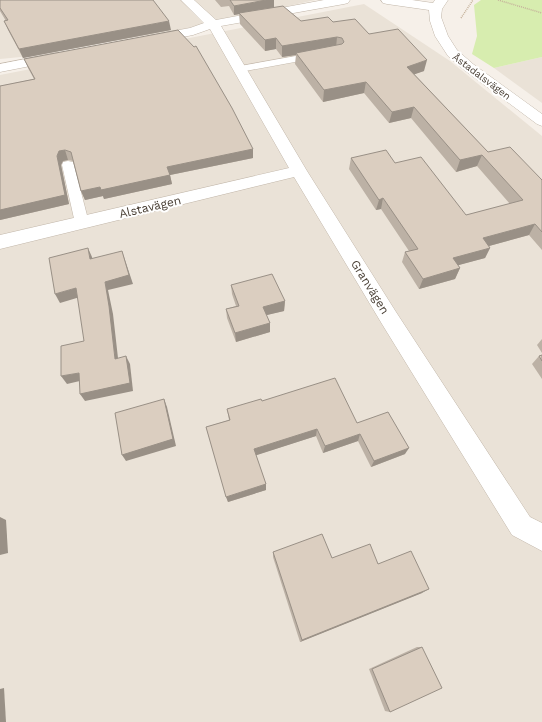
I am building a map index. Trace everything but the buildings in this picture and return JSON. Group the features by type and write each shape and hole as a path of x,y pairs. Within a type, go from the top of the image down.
{"street":[{"name":"Granvägen","path":"187,0 213,24 299,172 389,318 522,526 542,538"},
{"path":"139,41 193,31 213,24 344,0"},
{"path":"387,0 439,3"},
{"name":"Åstadalsvägen","path":"439,3 434,14 442,40 449,51 466,66 542,120"},
{"path":"0,68 69,55"},
{"name":"Alstavägen","path":"0,242 299,172"}],"lane":[{"path":"240,69 328,53"},
{"path":"68,165 82,223"}],"path":[{"path":"461,23 461,17 473,0"},
{"path":"498,0 542,13"}],"shaded area":[{"path":"0,0 315,0 195,27 21,57 0,59"},
{"path":"364,4 450,61 542,136 542,722 0,722 0,75"},
{"path":"542,57 542,103 494,68"}],"green space":[{"path":"481,0 542,0 542,57 494,68 472,54 477,36 474,5"}]}
